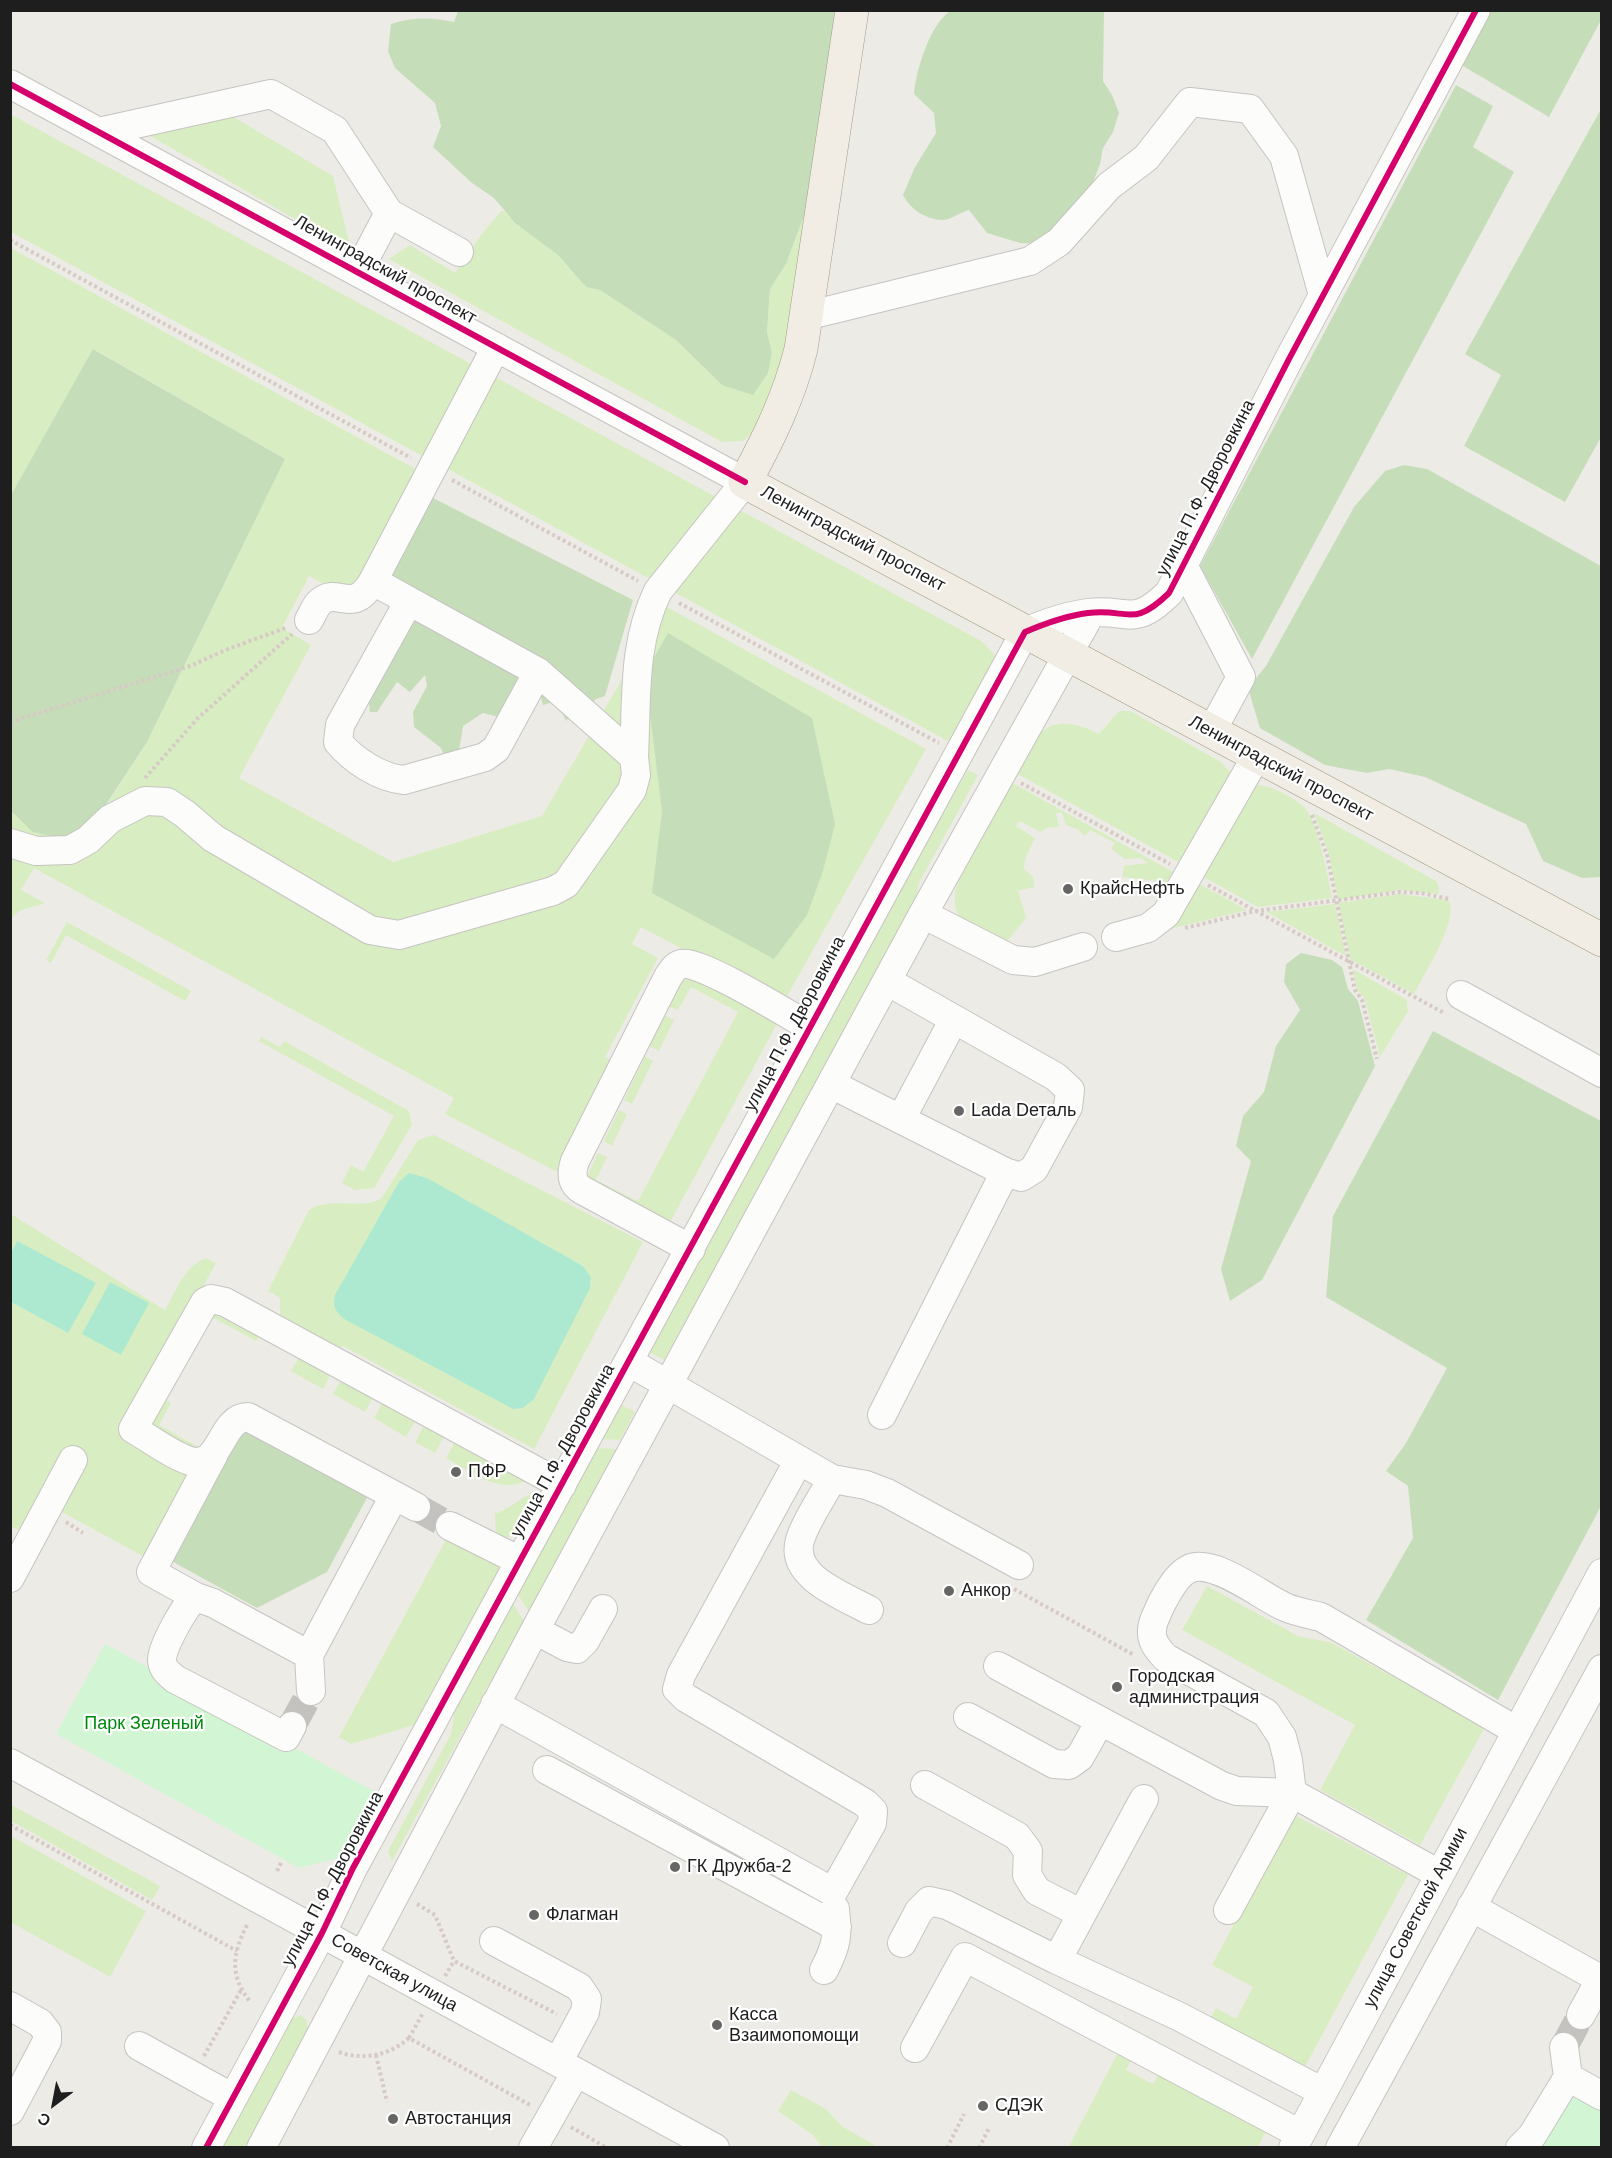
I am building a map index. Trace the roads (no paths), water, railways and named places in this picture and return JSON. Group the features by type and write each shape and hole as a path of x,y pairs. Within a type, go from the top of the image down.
{"main road":[{"path":"745,482 778,421 792,385 806,316 854,11"},
{"name":"Ленинградский проспект","path":"745,482 1602,940"}],"street":[{"name":"улица П.Ф. Дворовкина","path":"206,2148 322,1933 353,1868 1025,632 1054,620 1091,613 1129,616 1152,610 1169,593 1323,295 1476,10"},
{"name":"Ленинградский проспект","path":"10,84 745,482"},
{"path":"99,132 271,94 335,130 389,213 459,252"},
{"path":"806,316 1030,261 1059,242 1109,186 1146,158 1190,102 1250,110 1284,156 1323,295"},
{"path":"358,272 389,213"},
{"path":"309,620 320,602 331,597 354,600 364,596 496,347"},
{"path":"10,843 36,851 70,850 88,840 110,819 145,801 166,802 185,814 213,838 370,930 399,935 554,891 566,884 632,790 636,775 634,757 639,640 648,611 658,591 745,482"},
{"path":"1184,567 1241,677 1211,732"},
{"path":"373,581 538,672 634,757"},
{"path":"409,601 340,725 338,741 349,755 392,779 404,780 485,757 496,749 538,672"},
{"path":"261,2148 364,1957 395,1892 495,1704 668,1384 923,914 1091,613"},
{"path":"1116,937 1148,928 1166,914 1256,757"},
{"path":"923,914 1013,960 1035,962 1083,947"},
{"path":"691,1249 575,1186 572,1179 575,1161 668,977 674,968 682,964 704,968 810,1027"},
{"path":"831,1084 1005,1172 1021,1177 1034,1169 1068,1107 1070,1090 1056,1077 887,981"},
{"path":"1458,1006 1602,1073"},
{"path":"901,1119 954,1019"},
{"path":"882,1415 1005,1172"},
{"path":"214,1454 203,1461 189,1461 133,1429 200,1310 211,1299 225,1302 562,1485"},
{"name":"улица П.Ф. Дворовкина","path":"629,1362 832,1479 866,1485 887,1493 1019,1565"},
{"path":"309,1655 152,1572 214,1454 233,1422 239,1417 248,1418 405,1502 309,1655 311,1691"},
{"path":"10,1578 73,1460"},
{"path":"799,1460 681,1675 677,1689 686,1698 865,1803 873,1811 872,1823 833,1892 838,1937 824,1970"},
{"path":"832,1479 800,1540 799,1556 806,1572 869,1610"},
{"path":"450,1526 520,1561"},
{"path":"1228,1910 1292,1793 1288,1760 1281,1737 1266,1713 1166,1658 1154,1646 1151,1633 1156,1617 1178,1579 1189,1569 1203,1566 1217,1570 1287,1608 1321,1617 1517,1731"},
{"name":"улица Советской Армии","path":"1297,2141 1602,1573"},
{"path":"196,1597 185,1608 162,1658 167,1672 286,1737 292,1726"},
{"path":"535,1630 567,1647 577,1649 585,1641 603,1609"},
{"path":"998,1666 1222,1786 1237,1791 1292,1793 1439,1874"},
{"path":"1340,2148 1602,1669"},
{"path":"1540,1689 1579,1711"},
{"path":"495,1704 833,1892"},
{"path":"968,1717 1054,1764 1069,1765 1080,1757 1100,1721"},
{"name":"Советская улица","path":"11,1764 715,2148"},
{"path":"547,1770 837,1927"},
{"path":"925,1785 1017,1836 1028,1851 1027,1875 1037,1891 1082,1914"},
{"path":"1057,1960 1144,1799"},
{"path":"902,1943 919,1911 929,1901 947,1905 1057,1960 1178,2016 1323,2092"},
{"path":"1471,1907 1601,1980 1581,2015"},
{"path":"494,1941 579,1988 587,1999 552,2117 533,2148"},
{"path":"915,2048 965,1957 1297,2141"},
{"path":"10,2006 40,2023 47,2032 47,2041 10,2111"},
{"path":"139,2046 233,2098"},
{"path":"1520,2148 1532,2136 1568,2077 1564,2047"},
{"path":"1568,2077 1602,2096"}],"tunnel":[{"path":"416,1507 450,1526"},
{"path":"292,1726 311,1691"},
{"path":"1564,2047 1581,2015"}],"place":[{"name":"КрайсНефть","path":"1068,889"},
{"name":"Lada Dеталь","path":"959,1111"},
{"name":"ПФР","path":"456,1472"},
{"name":"Анкор","path":"949,1591"},
{"name":"Городская администрация","path":"1117,1687"},
{"name":"ГК Дружба-2","path":"675,1867"},
{"name":"Флагман","path":"534,1915"},
{"name":"Касса Взаимопомощи","path":"717,2025"},
{"name":"СДЭК","path":"983,2106"},
{"name":"Автостанция","path":"393,2119"}],"park label":[{"name":"Парк Зеленый","path":"144,1724"}]}
